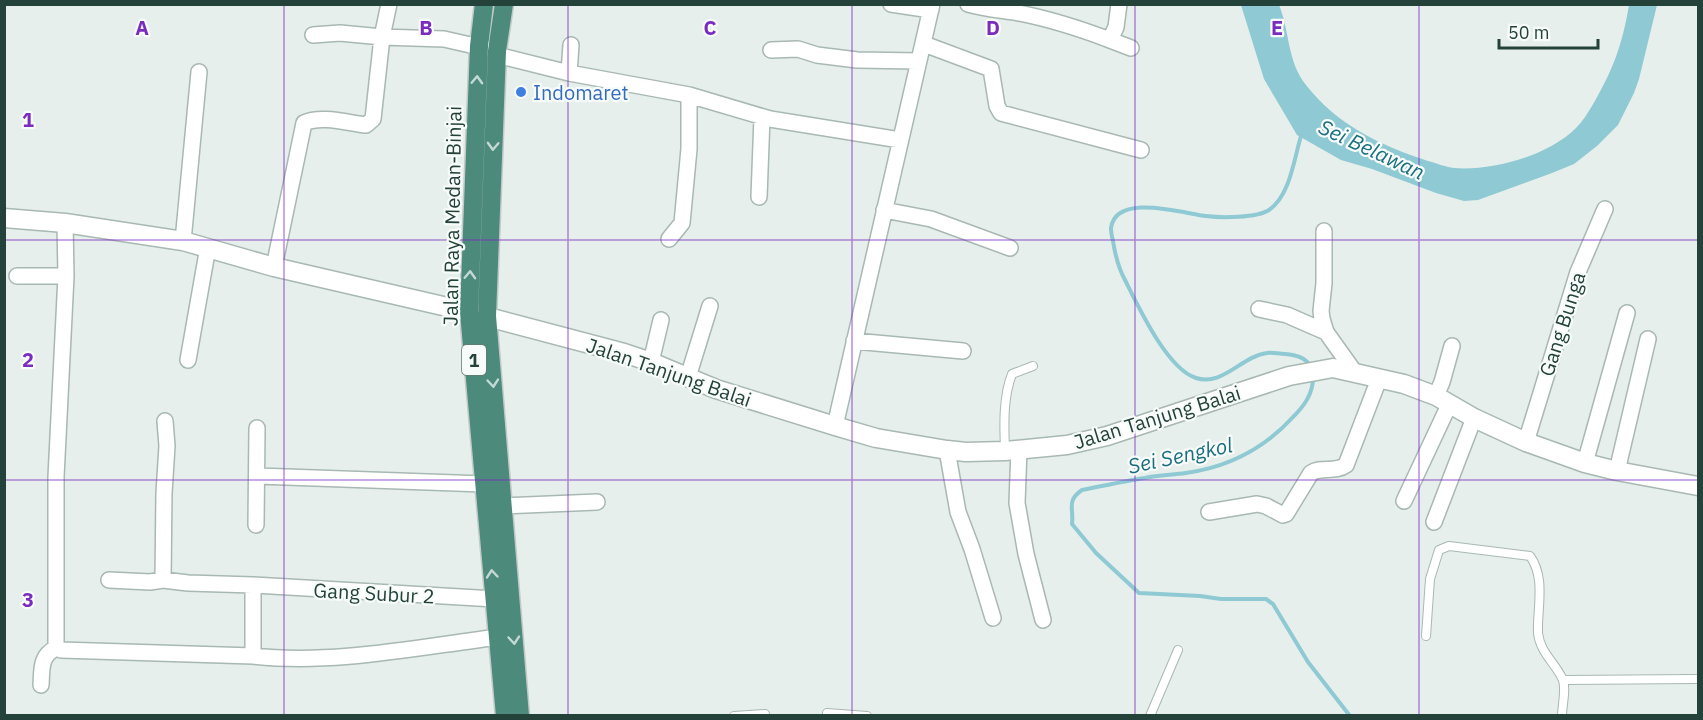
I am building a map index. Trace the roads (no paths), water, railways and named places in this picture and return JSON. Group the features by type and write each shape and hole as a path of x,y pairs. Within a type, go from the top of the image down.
{"highway":[{"name":"Jalan Raya Medan-Binjai","path":"484,4 478,46 469,312 505,716"},
{"name":"Jalan Raya Medan-Binjai","path":"504,4 497,53 488,316 520,716"}],"street":[{"path":"273,267 304,123 310,120 321,120 369,124 373,119 382,37 389,4"},
{"path":"835,426 932,7 891,4"},
{"path":"968,4 1076,27 1131,48"},
{"path":"1110,40 1116,27 1119,4"},
{"path":"313,35 340,33 444,39 478,46 569,72 689,94 762,117 900,140"},
{"path":"924,44 992,70 997,106 1001,112 1142,150"},
{"path":"569,72 571,45"},
{"path":"771,50 798,50 856,60 919,61"},
{"path":"183,241 200,72"},
{"path":"669,239 682,223 689,149 689,94"},
{"path":"759,197 762,117"},
{"name":"Gang Bunga","path":"1526,442 1578,272 1605,209"},
{"path":"884,210 931,219 1010,248"},
{"name":"Jalan Tanjung Balai","path":"4,218 65,223 208,247 273,267 488,316 651,362 716,389 876,438 947,450 966,452 1067,445 1107,436 1289,376 1333,368 1404,384 1442,400 1526,442 1585,463 1698,486"},
{"path":"56,648 56,477 66,276 65,223"},
{"path":"1324,231 1324,283 1321,311 1326,332 1356,374"},
{"path":"188,360 208,247"},
{"path":"17,276 66,276"},
{"path":"688,377 711,306"},
{"path":"1259,309 1287,315 1326,332"},
{"path":"1585,463 1627,313"},
{"path":"651,362 662,320"},
{"path":"1617,471 1648,339"},
{"path":"854,341 963,351"},
{"path":"1404,501 1442,400 1442,382 1452,346"},
{"path":"1209,512 1257,504 1283,515 1286,514 1311,473 1315,470 1341,468 1346,465 1379,379"},
{"path":"1434,522 1474,418"},
{"path":"163,580 167,446 165,421"},
{"path":"256,525 257,428"},
{"path":"947,450 958,512 993,618"},
{"path":"1012,450 1017,503 1026,554 1043,620"},
{"path":"258,476 484,484"},
{"path":"503,506 597,502"},
{"name":"Gang Subur 2","path":"109,580 150,582 163,580 375,594 495,599"},
{"path":"253,585 253,656"},
{"path":"41,685 42,662 48,652 56,648 278,659 344,656 499,637"}],"lane":[{"path":"1012,450 1004,424 1007,386 1012,374 1033,366"},
{"path":"1426,636 1430,579 1439,550 1449,546 1530,556 1535,563 1539,578 1538,635 1542,648 1564,680 1562,716"},
{"path":"1150,716 1178,650"},
{"path":"1564,680 1698,679"},
{"path":"827,713 867,716"},
{"path":"734,716 765,714"}],"water":[{"name":"Sei Belawan","path":"1241,5 1279,5 1292,56 1300,76 1318,99 1345,122 1377,141 1410,155 1447,167 1469,168 1519,160 1550,146 1576,128 1606,81 1620,45 1629,5 1657,5 1639,79 1618,125 1574,164 1478,200 1464,201 1341,160 1297,135 1264,79"}],"waterway":[{"name":"Sei Sengkol","path":"1301,136 1287,186 1276,204 1263,213 1220,217 1168,209 1138,208 1125,211 1116,217 1111,229 1119,266 1138,305 1164,350 1185,372 1205,380 1215,378 1249,359 1269,353 1297,356 1312,367"},
{"name":"Sei Sengkol","path":"1313,378 1310,394 1301,409 1270,438 1245,455 1202,470 1082,490 1072,501 1072,524 1096,553 1139,593 1221,599 1266,599 1273,604 1308,662 1350,716"}],"place":[{"name":"Indomaret","path":"521,92"}]}
